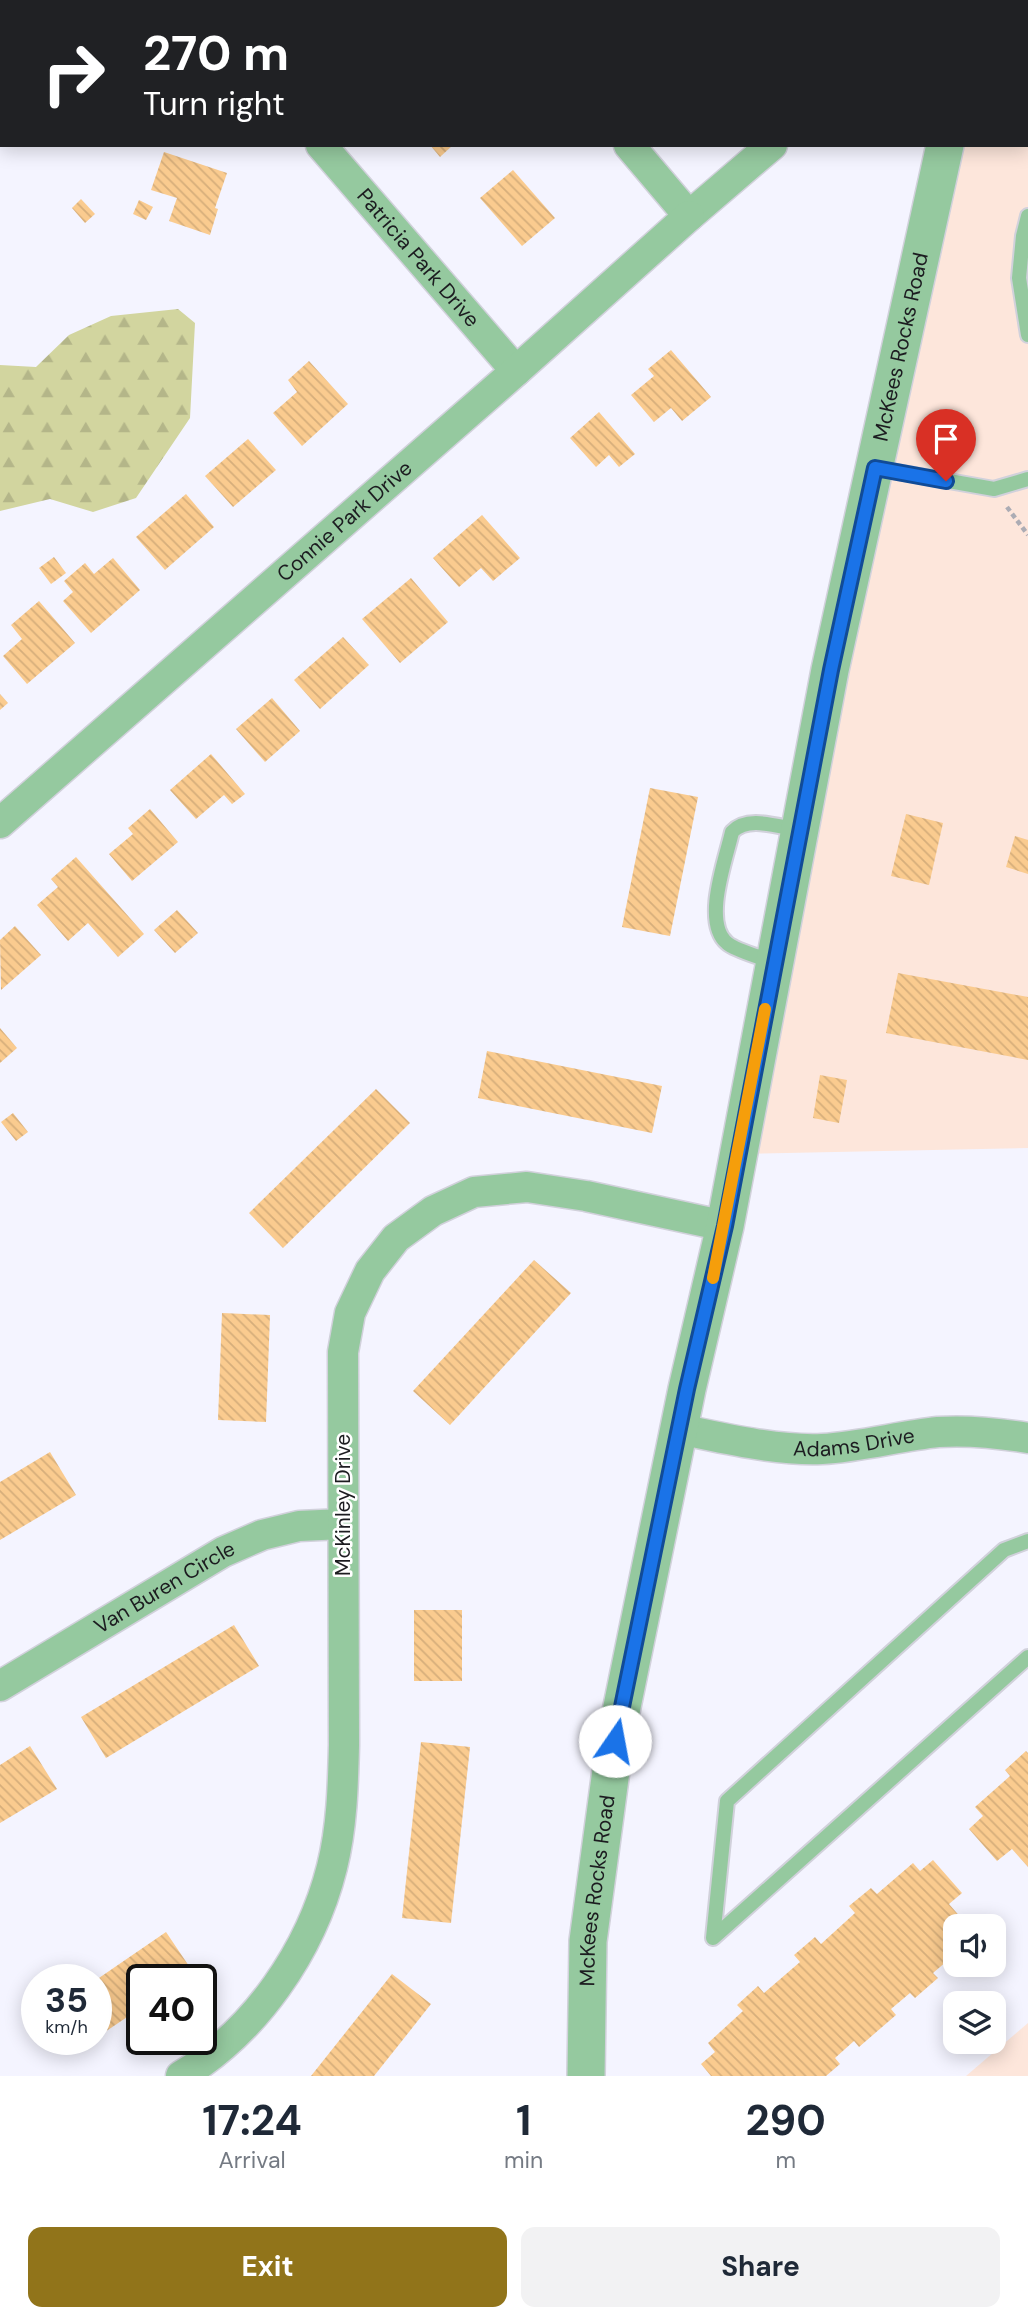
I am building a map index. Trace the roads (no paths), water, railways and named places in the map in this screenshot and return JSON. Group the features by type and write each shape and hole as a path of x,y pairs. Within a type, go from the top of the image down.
{"street":[{"name":"Patricia Park Drive","path":"323,147 516,371"},
{"path":"631,147 689,216"},
{"name":"Connie Park Drive","path":"0,823 770,147"},
{"name":"McKees Rocks Road","path":"586,2076 588,1941 615,1741 679,1429 725,1226 831,670 945,147"},
{"name":"McKinley Drive","path":"181,2076 224,2045 266,2000 294,1960 316,1914 332,1868 342,1810 343,1352 350,1313 370,1271 397,1238 433,1211 474,1192 527,1188 586,1196 725,1226"},
{"name":"Adams Drive","path":"679,1429 746,1443 817,1449 852,1447 938,1432 992,1432 1028,1438"},
{"name":"Van Buren Circle","path":"0,1686 223,1552 262,1535 299,1526 343,1524"}],"lane":[{"path":"1028,216 1019,278 1028,335"},
{"path":"875,468 994,489 1028,479"},
{"path":"775,962 728,944 717,926 715,911 732,832 739,824 751,822 800,830"},
{"path":"1028,1541 1004,1550 727,1801 713,1938 1028,1657"}]}
